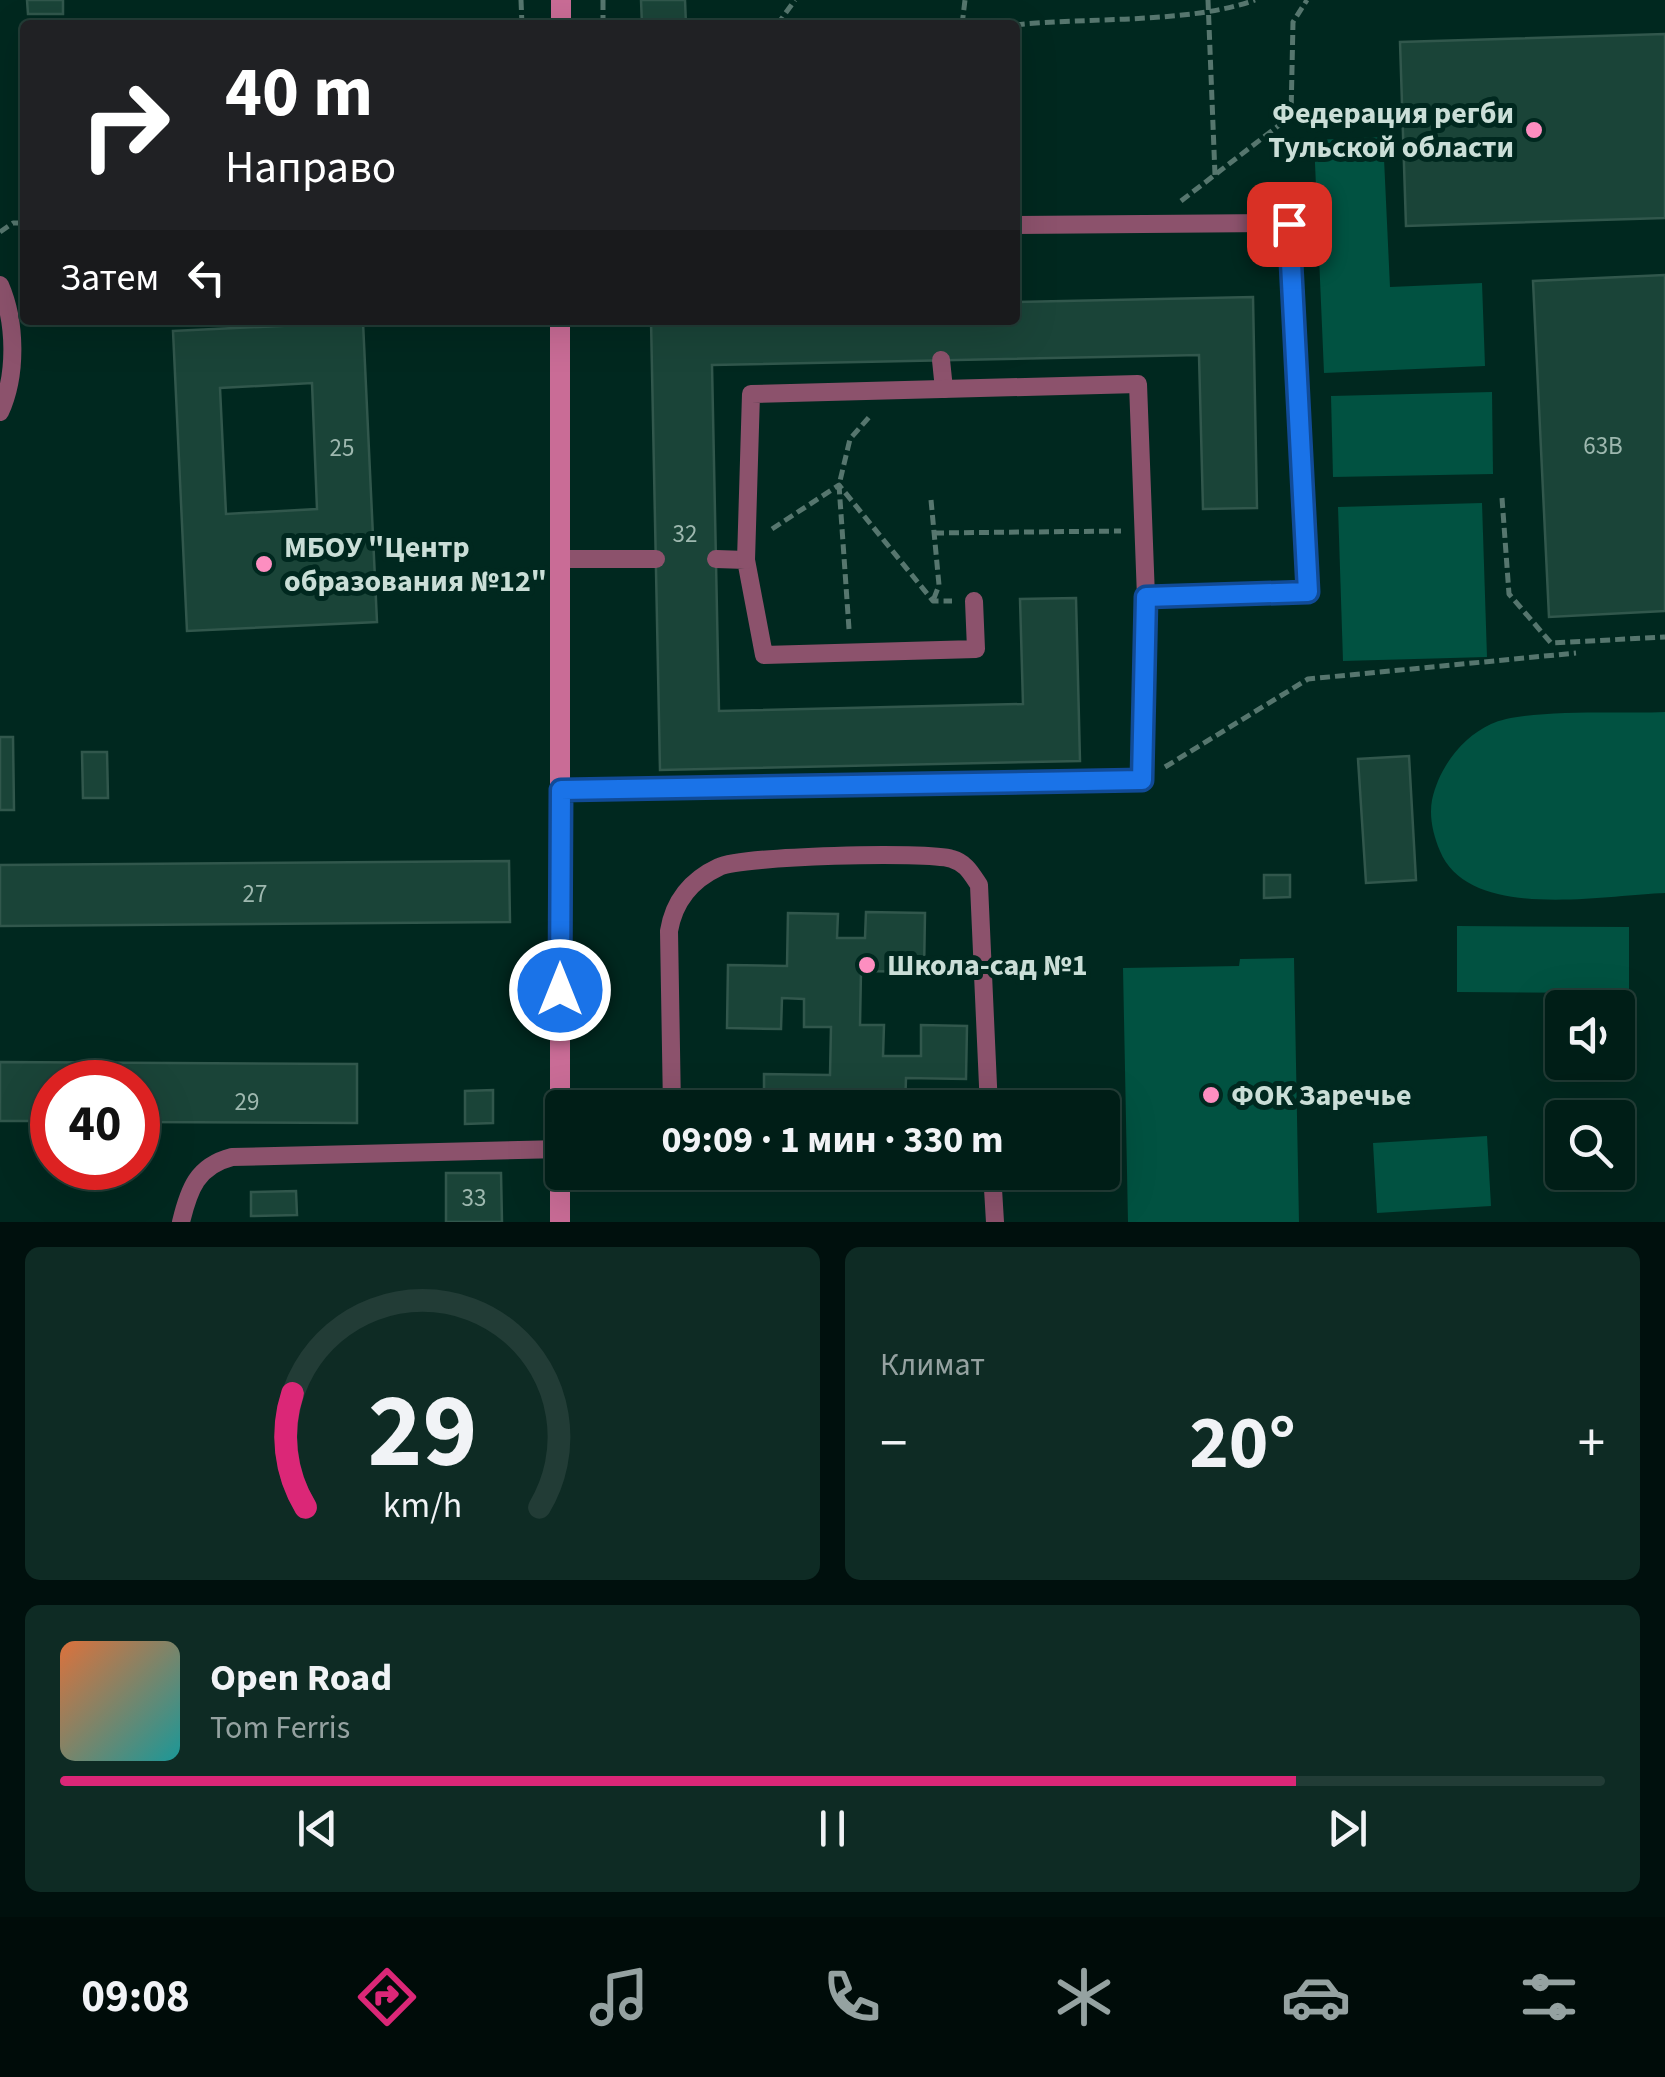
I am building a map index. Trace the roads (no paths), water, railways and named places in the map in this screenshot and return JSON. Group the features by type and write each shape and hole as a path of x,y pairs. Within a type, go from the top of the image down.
{"street":[{"path":"560,325 561,1090"},
{"path":"560,1190 560,1222"}],"lane":[{"path":"1020,225 1289,224 1308,592 1146,597"},
{"path":"0,284 9,306 11,386 0,412"},
{"path":"942,360 944,388"},
{"path":"561,790 1142,780 1146,597 1138,384 751,394 746,560 764,655 976,649 974,601"},
{"path":"561,558 656,559"},
{"path":"716,559 746,560"},
{"path":"672,1090 670,931 672,911 683,894 722,865 839,857 948,857 965,864 979,885 988,1090"},
{"path":"181,1222 196,1176 212,1162 232,1156 545,1149"},
{"path":"993,1190 995,1222"}],"place":[{"name":"Федерация регби Тульской области","path":"1534,130"},
{"name":"МБОУ \"Центр образования №12\"","path":"264,564"},
{"name":"Школа-сад №1","path":"867,965"},
{"name":"ФОК Заречье","path":"1211,1095"}]}
